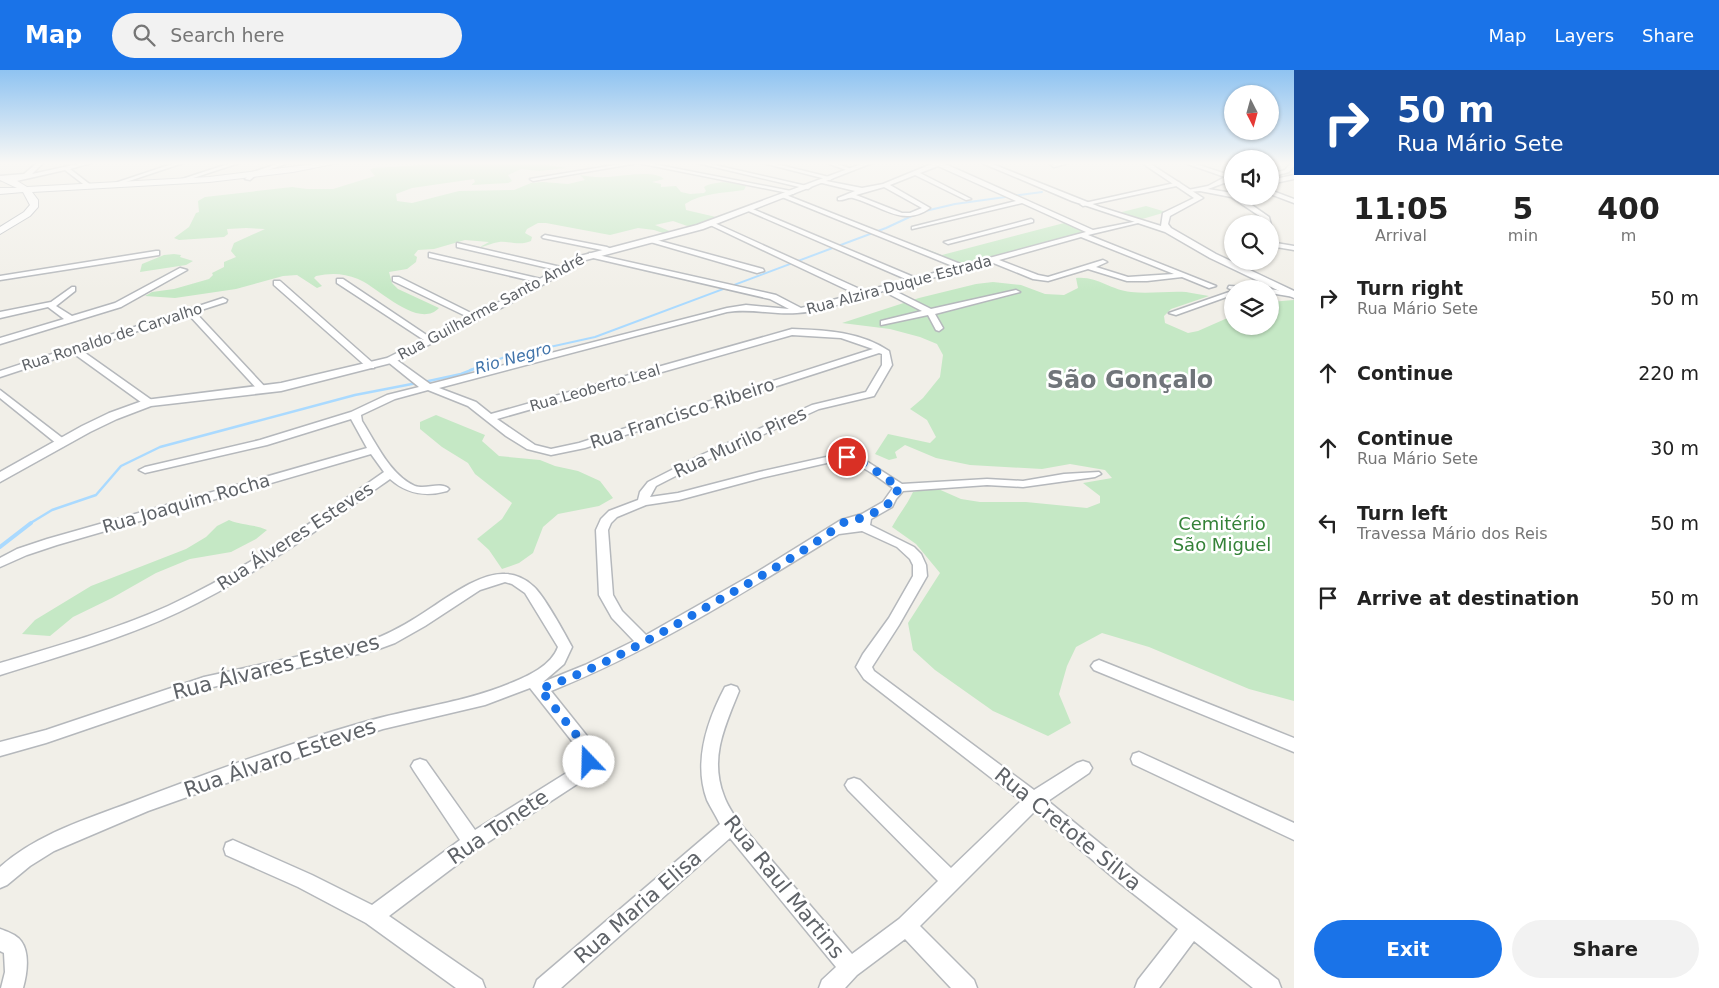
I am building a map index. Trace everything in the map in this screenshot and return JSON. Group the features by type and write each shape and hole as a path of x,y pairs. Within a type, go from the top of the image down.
{"main road":[{"path":"0,231 33,210 35,206"}],"street":[{"name":"Rua Guilherme Santo André","path":"0,478 61,442 113,416 149,403 263,390 391,360 475,317 561,269 592,255 710,223 757,206"},
{"path":"815,206 871,231 964,268"},
{"path":"878,206 901,215 911,215 927,208 923,206"},
{"path":"914,228 1003,206"},
{"path":"1033,206 1092,232"},
{"path":"1088,206 1136,222 1168,230 1214,256 1294,295"},
{"path":"1168,230 1164,224 1166,215 1184,206"},
{"path":"1249,206 1262,215"},
{"path":"748,209 915,280"},
{"path":"954,218 963,222"},
{"path":"948,242 1031,221"},
{"name":"Rua Alzira Duque Estrada","path":"145,470 263,443 355,414 377,402 421,383 735,308 790,321 800,311 1092,232 1136,222"},
{"path":"710,223 864,294"},
{"path":"981,228 990,231"},
{"path":"1082,235 1212,286"},
{"path":"546,237 610,250"},
{"path":"649,240 760,271"},
{"path":"460,245 561,269"},
{"path":"1279,246 1294,248"},
{"path":"0,278 156,253"},
{"path":"432,255 541,281"},
{"path":"592,255 773,297 800,311"},
{"path":"993,260 1043,278 1051,278 1103,262"},
{"path":"1090,267 1124,279 1147,279 1181,274"},
{"path":"0,341 118,305 183,270"},
{"path":"396,279 475,317"},
{"path":"340,281 430,340"},
{"path":"277,283 371,366"},
{"path":"0,315 51,304 72,289"},
{"path":"884,289 930,312 939,328"},
{"path":"884,323 1016,292"},
{"path":"1279,292 1294,295"},
{"path":"1173,313 1224,296"},
{"name":"Rua Ronaldo de Carvalho","path":"0,374 223,300"},
{"path":"51,304 53,308 71,320"},
{"path":"190,311 263,390"},
{"path":"790,321 818,332 851,338 881,348"},
{"name":"Rua Leoberto Leal","path":"489,418 790,321"},
{"name":"Rua Murilo Pires","path":"643,502 646,492 652,484 687,466 816,407 870,394 874,390 888,359 886,353 881,348"},
{"name":"Rua Francisco Ribeiro","path":"489,418 510,434 537,449 551,452 566,450 881,348"},
{"path":"74,349 149,403"},
{"path":"391,360 421,383 472,404 489,418"},
{"path":"0,393 61,442"},
{"path":"355,414 357,421 391,473 413,489 422,491 443,489"},
{"name":"Rua Joaquim Rocha","path":"0,563 22,552 52,542 375,448"},
{"path":"645,642 626,625 610,605 606,595 602,530 605,522 614,514 643,502 679,496 759,474 840,457 856,459 866,464 900,488 987,482 1023,484 1095,474"},
{"name":"Rua Álveres Esteves","path":"0,669 107,635 196,599 251,568 391,473"},
{"path":"536,684 590,669 645,642 762,576 836,530 864,522 888,504 890,498 900,488"},
{"name":"Rua Cretote Silva","path":"864,522 913,552 920,561 921,568 920,576 894,621 868,658 864,667 865,671 1034,800 1191,928 1270,988"},
{"name":"Rua Álvares Esteves","path":"0,750 34,741 181,690 228,676 371,646 390,639 475,587 493,580 505,578 517,581 530,590 563,641 564,652"},
{"name":"Rua Álvaro Esteves","path":"0,879 17,862 54,841 132,809 344,734 485,699 536,684 564,652"},
{"path":"1099,666 1294,745"},
{"name":"Rua Tonete","path":"373,916 472,842 582,772 589,762 590,754 536,684"},
{"name":"Rua Raul Martins","path":"731,691 711,741 710,778 716,799 731,826 850,968"},
{"path":"1139,759 1294,832"},
{"path":"420,766 472,842"},
{"path":"830,988 850,968 906,926 1034,800 1083,768"},
{"path":"854,785 951,881"},
{"name":"Rua Maria Elisa","path":"545,988 731,826"},
{"path":"233,849 373,916 474,988"},
{"path":"906,926 966,988"},
{"path":"1146,988 1191,928"},
{"path":"0,939 13,947 16,959 16,976 12,988"}],"green space":[{"path":"198,206 685,206 686,210 716,217 690,227 673,221 655,225 672,232 666,234 638,228 610,235 538,223 527,229 525,233 532,237 531,241 527,242 499,242 480,247 489,242 465,240 434,249 418,250 414,255 417,257 416,262 407,269 389,272 392,283 398,289 439,308 430,313 420,314 409,311 366,283 337,274 316,276 314,278 322,286 317,288 297,275 283,276 236,289 175,298 145,296 152,292 174,289 209,279 213,275 212,273 224,267 224,262 236,257 231,251 234,243 265,229 227,229 228,234 224,237 179,240 174,238 189,227 196,213 199,212"},
{"path":"1146,206 1166,212 1139,220 1118,213"},
{"path":"1068,222 1089,231 964,267 917,248 921,247 942,255"},
{"path":"174,254 193,261 186,265 140,272 142,264 164,255"},
{"name":"Cemitério São Miguel","path":"1076,278 1084,278 1124,291 1145,293 1186,292 1209,296 1171,309 1164,316 1165,323 1188,333 1198,331 1224,320 1224,335 1279,335 1279,301 1294,300 1294,701 1249,689 1149,647 1102,633 1076,647 1067,666 1059,694 1071,723 1048,736 993,711 935,670 913,650 908,623 940,573 916,544 892,527 913,492 936,488 961,499 980,502 1026,502 1087,508 1100,503 1100,496 1083,483 1112,478 1105,470 1070,464 1042,469 970,465 936,458 905,445 895,452 897,458 889,460 875,454 888,434 930,443 936,437 927,420 910,409 923,398 940,377 943,355 937,344 920,337 890,329 842,323 919,298 976,284 993,282 1021,285 1045,294 1064,295 1078,288"},
{"path":"436,415 485,435 482,441 499,456 540,460 555,466 578,471 600,481 613,498 599,506 558,514 543,527 533,553 519,563 502,569 489,550 477,539 502,519 512,503 475,474 468,463 442,447 420,429 420,422"},
{"path":"229,520 267,530 256,539 231,552 190,559 156,573 73,617 50,636 22,634 35,620 91,586 186,549 206,537 217,526"}],"waterway":[{"name":"Rio Negro","path":"921,212 947,206"},
{"name":"Rio Negro","path":"470,370 505,357 595,337 886,228 916,214"},
{"name":"Rio Negro","path":"424,382 461,374 474,369"},
{"name":"Rio Negro","path":"29,524 52,510 96,495 121,466 160,447 355,395 417,383"},
{"name":"Rio Negro","path":"0,547 31,523"}],"district":[{"name":"São Gonçalo","path":"1130,380"}],"route":[{"path":"589,762 590,754 585,746 540,689 564,681 655,637 762,576 820,538 836,530 843,523 865,517 888,504 890,498 900,488 866,464 847,457"}]}
